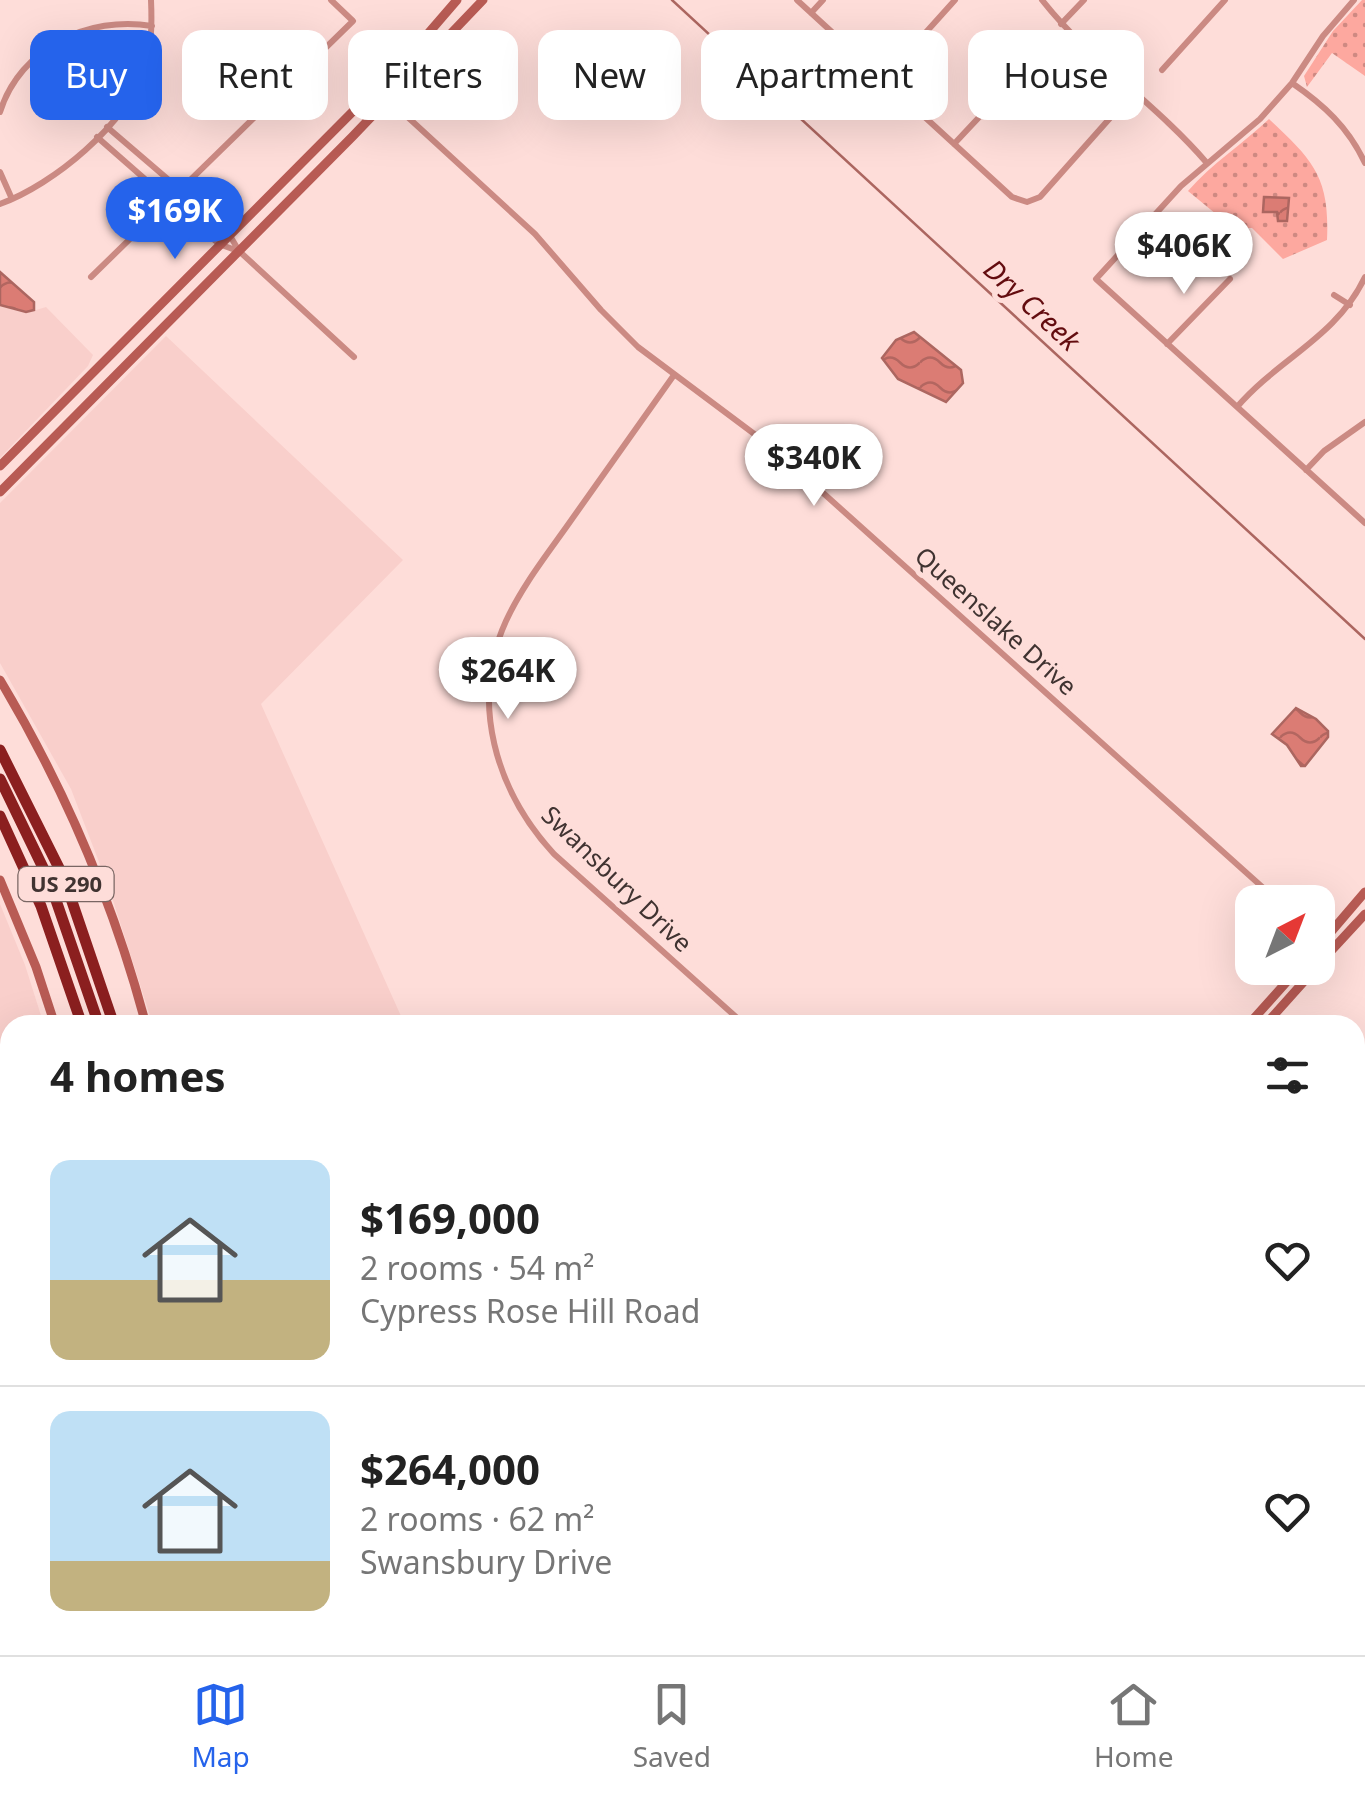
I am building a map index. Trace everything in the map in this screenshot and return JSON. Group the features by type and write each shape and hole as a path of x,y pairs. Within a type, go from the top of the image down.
{"highway":[{"name":"US 290","path":"0,750 64,878 111,1015"},
{"path":"0,778 48,880 95,1015"},
{"name":"US 290","path":"0,816 41,906 79,1015"}],"main road":[{"path":"430,30 458,0"},
{"path":"454,30 483,0"},
{"path":"0,466 348,116"},
{"path":"0,492 368,120"},
{"path":"129,336 142,348"},
{"path":"16,450 28,463"},
{"path":"0,680 47,763 88,853 143,1015"},
{"path":"0,880 52,1015"},
{"path":"1335,925 1365,892"},
{"path":"1335,947 1365,914"},
{"path":"1257,1015 1284,985"},
{"path":"1274,1015 1300,985"}],"street":[{"path":"0,204 60,171 120,112 138,84 150,46 151,0"},
{"path":"328,45 353,21 331,0"},
{"path":"796,0 829,30"},
{"path":"811,14 823,0"},
{"path":"928,30 955,0"},
{"path":"1042,0 1067,30"},
{"path":"1061,24 1084,0"},
{"path":"1162,70 1225,0"},
{"path":"1354,0 1260,119 1206,162 1096,279 1365,524"},
{"path":"0,112 2,98 34,59 74,33 118,23 152,26"},
{"path":"1292,83 1340,122 1365,162"},
{"path":"1144,99 1206,162"},
{"path":"90,277 252,120"},
{"name":"Queenslake Drive","path":"411,120 516,215 618,329 792,464 1260,885"},
{"path":"928,120 1012,197 1027,202 1040,197 1108,120"},
{"path":"954,144 976,120"},
{"path":"106,127 229,234 239,252 354,357"},
{"path":"97,137 219,244 239,252"},
{"path":"0,172 12,199"},
{"path":"1236,407 1273,370 1318,340 1350,305 1365,277"},
{"path":"1167,344 1230,279"},
{"path":"1334,295 1350,305"},
{"name":"Swansbury Drive","path":"674,376 544,558 506,620 490,674 490,723 506,785 533,830 554,854 734,1015"},
{"path":"1306,470 1324,451 1365,422"}],"shaded area":[{"path":"1362,0 1365,76 1332,53 1307,87 1304,76 1333,31"},
{"path":"1269,119 1316,171 1327,218 1327,240 1283,259 1252,228 1233,228 1188,191"},
{"path":"0,306 26,313 46,307 93,355 88,366 0,458"},
{"path":"166,336 403,560 261,704 401,1015 150,1015 109,888 71,789 0,663 0,503"},
{"path":"0,904 41,1015 0,1015"}],"water":[{"path":"1264,197 1289,198 1287,221 1278,221 1277,212 1263,212"},
{"path":"0,272 34,302 34,310 26,312 0,305"},
{"path":"914,332 961,370 963,383 946,402 898,379 882,358 896,340"},
{"path":"1296,708 1328,731 1328,737 1305,766 1272,734"}],"waterway":[{"name":"Dry Creek","path":"672,0 1365,639"}]}
